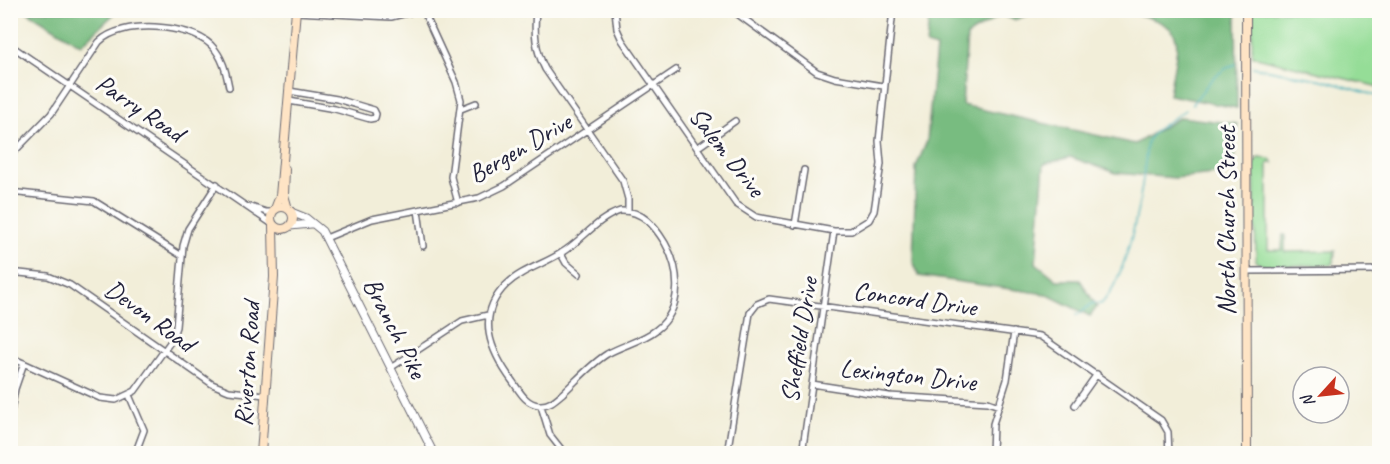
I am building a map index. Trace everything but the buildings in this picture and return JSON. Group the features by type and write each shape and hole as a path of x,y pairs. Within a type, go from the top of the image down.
{"main road":[{"name":"North Church Street","path":"1246,10 1247,453"},
{"path":"286,138 280,170 279,198 274,210 273,225 288,227 293,220 284,195 286,138 296,11"},
{"path":"274,210 282,207 290,211"},
{"name":"Riverton Road","path":"273,225 274,278"},
{"name":"Riverton Road","path":"261,453 274,278 280,238 288,227"}],"street":[{"path":"296,11 401,16 421,10 456,82 461,109 451,177 458,203"},
{"path":"536,10 534,37 537,53 545,69 626,188 628,211"},
{"name":"Salem Drive","path":"615,10 617,29 622,40 728,193 745,212 762,219 834,231 851,231 865,225 874,211 881,164 879,141 883,86"},
{"path":"732,10 818,72 835,78 883,86 893,10"},
{"path":"10,156 36,132 103,38 113,31 132,28 184,30 204,39 220,56 229,87"},
{"name":"Parry Road","path":"10,45 217,184 273,225"},
{"name":"Bergen Drive","path":"326,238 372,219 479,198 504,186 676,70"},
{"path":"289,91 337,99 374,110 376,114 370,119 335,109 289,101"},
{"path":"461,109 476,103"},
{"path":"697,148 735,121"},
{"path":"795,225 804,170"},
{"path":"10,357 100,398 116,400 129,395 142,382 164,352 176,327 182,256 188,229 217,184"},
{"path":"10,192 94,201 182,256"},
{"name":"Parry Road","path":"247,205 264,212 274,210"},
{"path":"418,210 423,246"},
{"name":"Branch Pike","path":"290,211 314,224 326,238 434,453"},
{"path":"628,211 648,220 674,258 678,277 671,312 656,330 608,354 554,400 541,405 524,398 500,364 490,344 488,315 495,299 507,283 561,254 609,215 628,211"},
{"path":"288,227 314,224"},
{"name":"Sheffield Drive","path":"802,453 834,231"},
{"path":"561,254 579,274"},
{"path":"1247,271 1380,270"},
{"name":"Devon Road","path":"10,272 48,276 70,285 164,352 220,388 265,395"},
{"name":"Concord Drive","path":"727,453 753,308 769,299 1047,338 1161,420 1168,432 1169,453"},
{"path":"392,367 462,321 488,315"},
{"path":"992,453 993,424 1007,380 1014,332"},
{"path":"10,416 15,389 24,363"},
{"path":"1075,405 1097,374"},
{"name":"Lexington Drive","path":"812,384 889,396 988,402 999,406"},
{"path":"129,395 144,430 135,453"},
{"path":"541,405 550,435 565,453"}],"green space":[{"path":"930,10 1039,11 1014,20 1001,15 967,36 962,105 1135,144 1180,117 1237,124 1233,172 1175,178 1116,173 1070,157 1044,164 1036,263 1057,280 1080,280 1097,307 1090,316 1046,294 919,276 913,261 916,167 927,141 936,48 926,45"},
{"path":"26,11 113,11 113,15 81,45"},
{"path":"1126,11 1236,11 1237,108 1169,95 1177,47 1176,37 1171,29 1162,23"},
{"path":"1253,11 1379,11 1379,87 1252,56"},
{"path":"1258,158 1270,159 1273,163 1268,163 1268,250 1282,250 1283,235 1285,235 1285,252 1335,251 1331,265 1264,266 1256,262 1254,163"}],"waterway":[{"path":"1192,104 1215,76 1235,64"},
{"path":"1253,67 1323,80 1380,97"},
{"path":"1077,315 1093,303 1101,304 1120,272 1128,251 1139,204 1147,141 1156,130 1185,110"}]}
